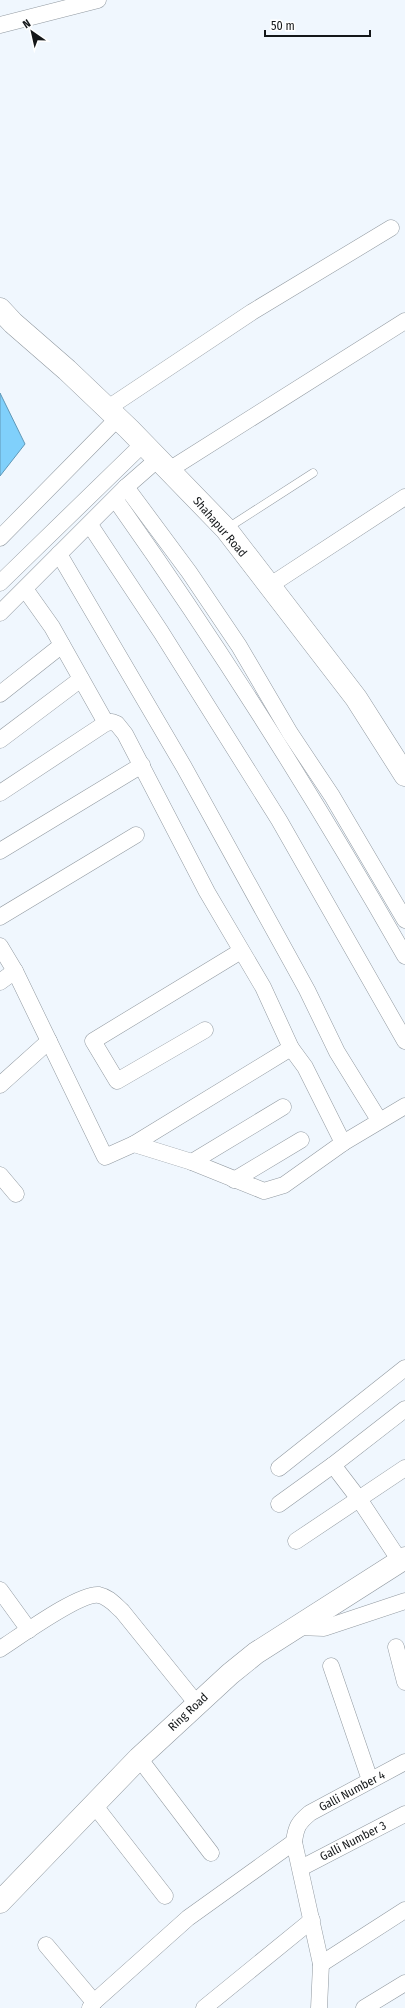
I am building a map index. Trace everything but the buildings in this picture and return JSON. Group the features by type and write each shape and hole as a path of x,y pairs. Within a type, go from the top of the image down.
{"main road":[{"name":"Shahapur Road","path":"0,309 13,323 113,413 226,529 356,698 405,776"},
{"name":"Ring Road","path":"0,1902 95,1806 139,1758 196,1704 256,1653 402,1559"}],"street":[{"path":"0,25 98,0"},
{"path":"0,538 113,413 252,312 391,228"},
{"path":"0,582 157,458 405,321"},
{"path":"0,612 157,458"},
{"path":"126,487 189,572 239,646 290,733 332,796 405,920"},
{"path":"269,586 405,497"},
{"path":"115,499 182,594 228,666 353,868 405,956"},
{"path":"90,525 161,632 279,820 405,1041"},
{"path":"59,554 203,801 307,990 338,1052 379,1120"},
{"path":"25,589 52,627 106,723"},
{"path":"0,694 62,645"},
{"path":"0,740 81,679"},
{"path":"0,793 106,723 112,722 117,724 125,734 142,765 207,892 262,987 291,1048 305,1067 343,1143"},
{"path":"0,851 142,765"},
{"path":"0,917 136,835"},
{"path":"0,946 15,970 105,1157 134,1144 291,1048"},
{"path":"205,1030 117,1081 93,1041 241,951"},
{"path":"0,982 15,970"},
{"path":"0,1085 49,1041"},
{"path":"134,1144 192,1162 264,1191 284,1185 343,1143 379,1120 405,1106"},
{"path":"192,1162 283,1107"},
{"path":"234,1180 301,1140"},
{"path":"0,1176 16,1194"},
{"path":"279,1468 405,1368"},
{"path":"279,1504 333,1465 405,1409"},
{"path":"333,1465 402,1559"},
{"path":"296,1541 405,1468"},
{"path":"0,1590 29,1630"},
{"path":"0,1649 73,1602 90,1595 100,1596 109,1600 122,1611 196,1704"},
{"path":"298,1627 324,1628 405,1601"},
{"path":"396,1647 405,1682"},
{"path":"331,1666 370,1780"},
{"path":"139,1758 211,1853"},
{"name":"Galli Number 4","path":"294,1842 300,1822 310,1813 405,1762"},
{"path":"95,1806 165,1896"},
{"name":"Galli Number 3","path":"301,1868 405,1814"},
{"path":"46,1945 92,2005 188,1918 294,1842 301,1868 321,1964 319,2008"},
{"path":"321,1964 405,1910"},
{"path":"204,2008 312,1920"},
{"path":"364,2008 405,1983"}],"lane":[{"path":"226,529 313,473"}],"water":[{"path":"0,393 25,444 0,476"}]}
